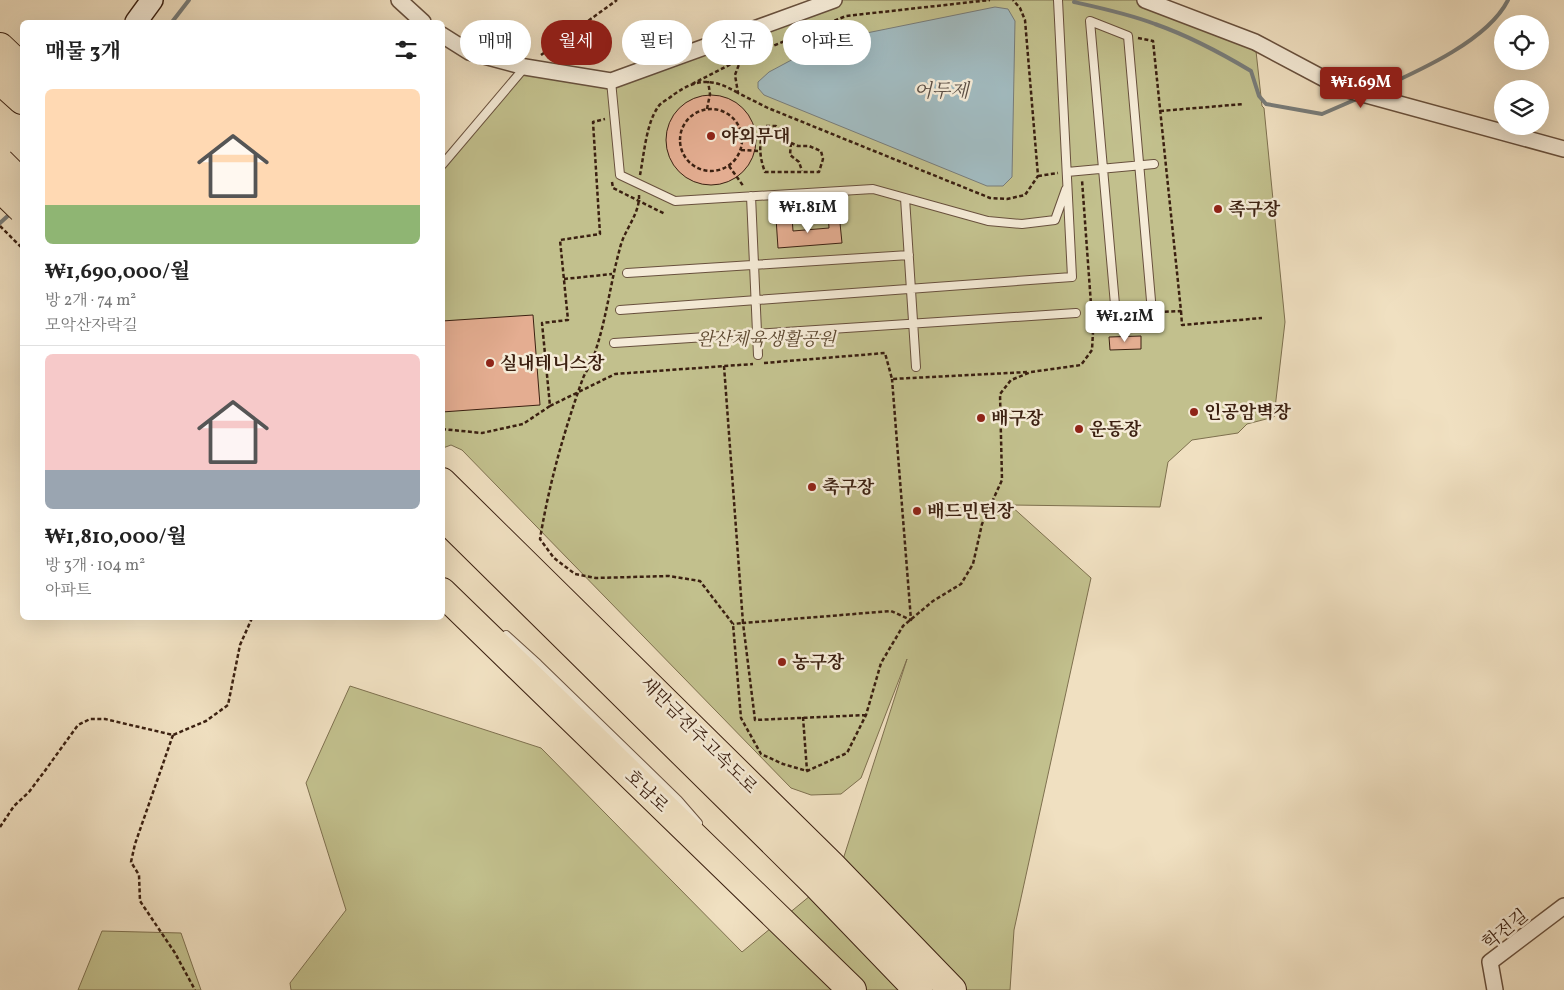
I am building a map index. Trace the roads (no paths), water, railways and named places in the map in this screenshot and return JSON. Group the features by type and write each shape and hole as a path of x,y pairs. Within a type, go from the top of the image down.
{"highway":[{"path":"0,48 20,66"},
{"path":"0,80 20,98"},
{"path":"0,162 20,182"},
{"path":"0,188 20,207"},
{"name":"새만금전주고속도로","path":"445,485 824,858 952,990"},
{"name":"새만금전주고속도로","path":"445,518 817,885 918,990"},
{"name":"호남로","path":"445,595 852,990"},
{"name":"호남로","path":"445,609 833,990"}],"street":[{"path":"137,20 152,0"},
{"path":"399,0 421,20"},
{"path":"445,37 469,52 525,67 611,81 834,0"},
{"path":"1145,0 1256,42 1348,90 1564,149"},
{"path":"0,196 20,178"},
{"name":"학전길","path":"1495,990 1490,962 1564,906"}],"lane":[{"path":"620,310 1072,276 1058,0"},
{"path":"1090,21 1128,36 1139,165 1152,312 1116,316 1090,21"},
{"path":"445,161 525,67"},
{"path":"611,81 620,175 675,201 873,189 988,221 1022,224 1055,220 1068,185"},
{"path":"1067,172 1154,164"},
{"path":"751,196 758,355"},
{"path":"905,198 916,367"},
{"path":"627,273 909,255"},
{"path":"614,342 1076,313"},
{"path":"501,631 538,664 678,800 703,828"},
{"path":"734,864 803,943"}],"water":[{"name":"어두제","path":"995,7 1008,9 1015,21 1012,177 1003,186 987,186 764,95 758,88 758,82 769,72 783,65 871,65 871,32"}],"waterway":[{"path":"174,20 189,0"},
{"path":"1372,92 1428,66 1467,43 1498,15 1508,0"},
{"path":"1074,2 1145,20 1216,51 1251,71 1259,96 1266,104 1322,114 1359,98"},
{"path":"0,223 11,213"}],"place":[{"name":"야외무대","path":"711,136"},
{"name":"족구장","path":"1218,209"},
{"name":"실내테니스장","path":"490,363"},
{"name":"인공암벽장","path":"1194,412"},
{"name":"배구장","path":"981,418"},
{"name":"운동장","path":"1079,429"},
{"name":"축구장","path":"812,487"},
{"name":"배드민턴장","path":"917,511"},
{"name":"농구장","path":"782,662"}],"park label":[{"name":"완산체육생활공원","path":"766,339"}]}
